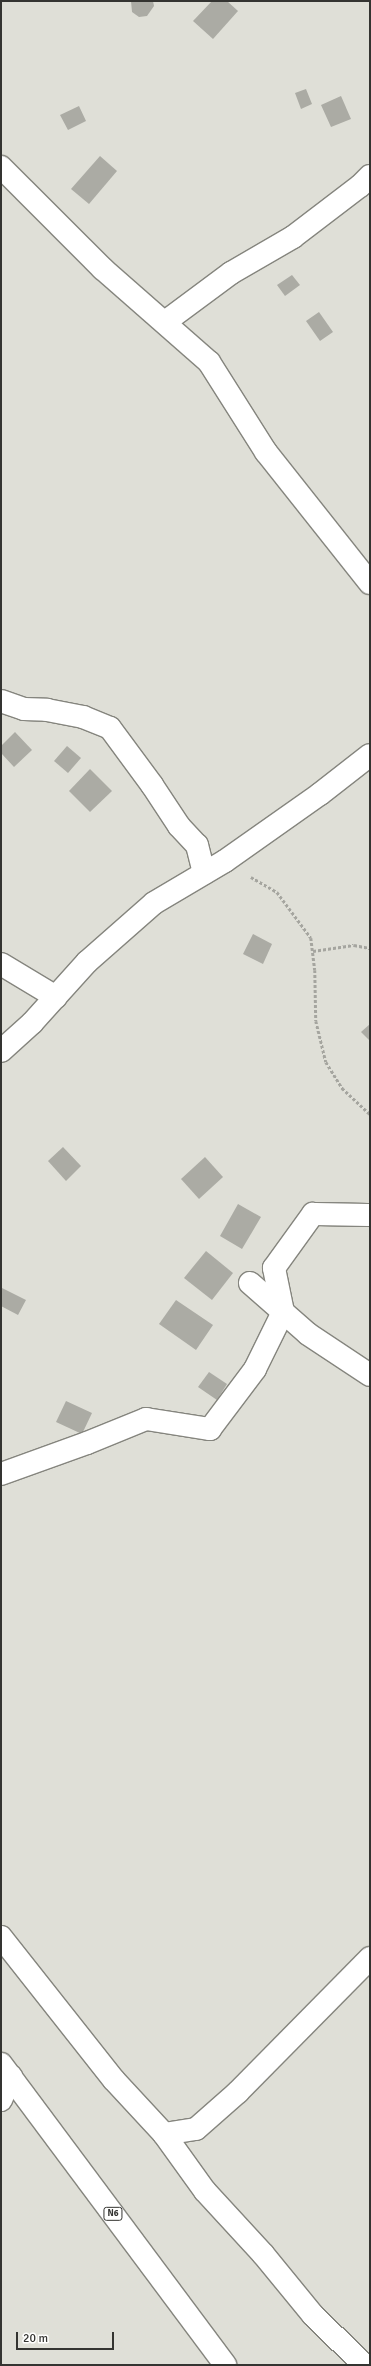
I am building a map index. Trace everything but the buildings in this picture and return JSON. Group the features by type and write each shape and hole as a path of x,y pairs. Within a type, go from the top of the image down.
{"main road":[{"path":"1,167 103,269 209,362 266,452 370,583"},
{"path":"165,322 231,272 293,237 360,186 370,176"},
{"path":"1,702 24,710 48,710 83,717 110,728 152,785 178,826 197,845 204,874"},
{"path":"1,1051 32,1023 87,962 154,904 224,861 320,794 370,755"},
{"path":"1,964 56,997"},
{"path":"1,1474 87,1443 146,1419 210,1429 255,1369 283,1312 274,1268 313,1214 370,1215"},
{"path":"250,1283 308,1334 370,1375"},
{"path":"1,1937 114,2080 164,2134 205,2191 263,2254 313,2314 364,2365"},
{"path":"164,2134 196,2129 249,2081 370,1958"},
{"path":"1,2100 6,2070"},
{"name":"N6","path":"6,2070 225,2365"}],"path":[{"path":"224,861 277,892 311,938 315,970 316,1022 326,1062 342,1088 370,1114"},
{"path":"313,951 354,945 370,948"}]}
